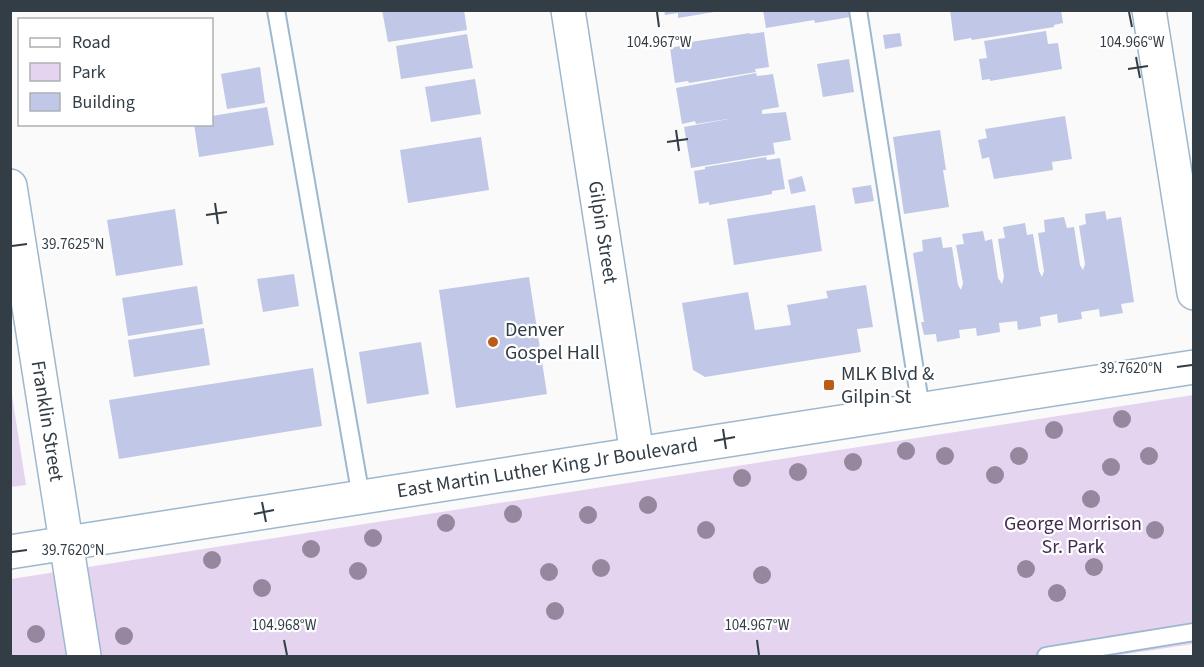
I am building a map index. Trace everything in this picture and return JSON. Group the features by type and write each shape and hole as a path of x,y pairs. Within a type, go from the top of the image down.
{"street":[{"name":"Gilpin Street","path":"568,10 637,454"},
{"path":"1149,10 1194,293"},
{"name":"Franklin Street","path":"10,186 84,657"},
{"name":"East Martin Luther King Jr Boulevard","path":"10,552 1194,367"}],"lane":[{"path":"276,10 361,497"},
{"path":"858,10 921,409"},
{"path":"1046,657 1194,632"}],"green space":[{"path":"11,389 26,485 10,487"},
{"name":"George Morrison Sr. Park","path":"1193,395 1193,644 1113,656 11,656 11,579"}],"building":[{"path":"382,10 464,10 467,30 388,42"},
{"path":"664,10 714,10 714,12 678,18 678,13 665,15"},
{"path":"763,10 848,10 850,17 766,28"},
{"path":"950,10 1061,10 1063,23 1054,25 1054,27 954,41"},
{"path":"1046,31 1048,44 1058,43 1062,69 990,81 990,79 982,80 979,59 987,58 984,41"},
{"path":"764,32 769,67 755,69 756,72 689,83 688,81 675,83 670,48 685,45 684,43"},
{"path":"900,33 902,46 885,49 883,35"},
{"path":"467,34 473,68 401,79 396,46"},
{"path":"849,59 854,92 823,97 817,64"},
{"path":"260,67 265,103 227,109 221,74"},
{"path":"756,73 757,76 773,74 779,107 762,110 762,114 786,112 791,140 773,143 775,154 691,168 684,127 734,118 682,124 676,88"},
{"path":"475,79 481,114 431,122 425,87"},
{"path":"267,107 274,145 199,157 194,126 213,126 213,116"},
{"path":"1065,116 1072,159 1052,162 1053,170 994,179 989,157 982,159 978,140 987,138 985,129"},
{"path":"940,130 949,207 904,214 893,137"},
{"path":"481,137 489,190 408,203 400,150"},
{"path":"766,157 767,160 780,158 785,189 772,191 772,194 709,205 709,202 699,204 694,171 705,169 705,167"},
{"path":"802,176 806,191 791,194 788,180"},
{"path":"871,185 874,201 855,204 852,188"},
{"path":"815,205 822,251 734,265 727,219"},
{"path":"175,209 183,265 116,276 107,220"},
{"path":"1105,211 1107,221 1121,217 1134,302 1121,304 1123,313 1100,317 1099,309 1081,312 1082,319 1058,323 1057,314 1040,317 1041,326 1018,330 1017,321 999,323 1000,332 977,336 976,328 959,330 960,338 937,342 936,334 924,335 913,253 923,251 922,240 941,237 943,248 952,247 958,285 961,290 963,283 956,245 964,244 962,234 983,231 985,241 992,239 998,278 1002,284 1004,277 998,239 1005,238 1003,227 1025,223 1027,235 1033,234 1042,277 1044,271 1038,233 1045,232 1044,220 1064,217 1067,228 1074,227 1080,265 1083,270 1085,264 1079,226 1086,224 1085,214"},
{"path":"294,274 299,306 263,312 257,279"},
{"name":"Denver Gospel Hall","path":"529,277 547,394 456,408 439,290"},
{"path":"866,285 873,327 857,329 861,352 705,377 693,370 682,303 748,292 755,330 791,325 787,305 828,298 826,291"},
{"path":"197,286 203,324 128,336 122,298"},
{"path":"204,328 210,365 134,377 128,340"},
{"path":"421,342 429,394 367,404 359,352"},
{"path":"313,368 322,426 119,459 109,400"}],"place":[{"name":"Denver Gospel Hall","path":"493,342"},
{"name":"MLK Blvd & Gilpin St","path":"829,385"}]}
